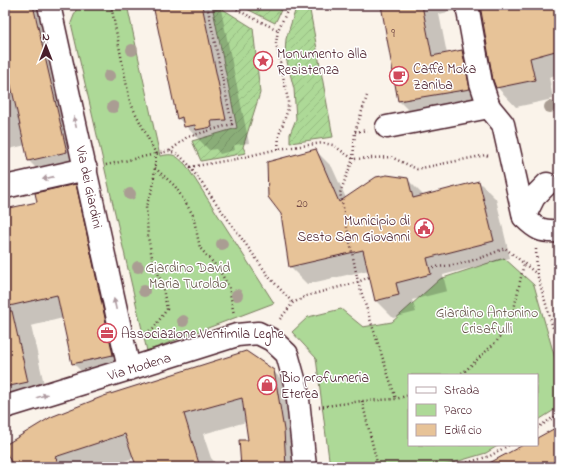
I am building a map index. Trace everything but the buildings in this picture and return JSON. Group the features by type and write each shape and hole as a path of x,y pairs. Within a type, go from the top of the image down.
{"street":[{"name":"Via dei Giardini","path":"49,5 129,369"},
{"path":"467,5 481,83 489,107 503,124 510,158 529,223"},
{"path":"387,127 489,107"},
{"path":"510,158 530,175 553,184"},
{"path":"5,188 86,169"},
{"path":"529,223 534,197 553,184"},
{"path":"529,223 553,231 559,230"},
{"name":"Via Modena","path":"5,407 237,335 258,333 272,340"},
{"path":"272,340 287,354 297,390 305,467"}],"path":[{"path":"111,5 130,102 156,154 153,188 146,206 148,237 152,257 162,284 167,309 153,329 124,343"},
{"path":"86,169 169,151 187,137 232,124 207,5"},
{"path":"230,5 278,30"},
{"path":"278,148 279,135 288,109 288,100 276,43 278,30 290,5"},
{"path":"367,96 355,132 353,159 340,194 358,282 396,399"},
{"path":"190,167 236,159 278,148 322,143 333,145 353,159 391,158 417,168 486,155 510,158"},
{"path":"169,151 178,154 190,167 270,278 293,303"},
{"path":"155,168 175,186 193,215 200,248 218,268 229,287 237,335"},
{"path":"529,223 537,274 559,348"},
{"path":"429,267 445,267 485,257 506,248 537,274"},
{"path":"460,374 465,371 497,341 512,314 524,263"},
{"path":"272,340 279,319 293,303 306,296 358,282 369,277"},
{"path":"299,409 362,401 396,399 408,395"},
{"path":"362,401 378,467"},
{"path":"538,427 559,414"},
{"path":"452,467 490,456 507,446"}],"green space":[{"name":"Giardino David Maria Turoldo","path":"78,5 127,5 160,156 172,155 186,165 274,303 147,351 71,23"},
{"path":"239,5 283,5 275,23"},
{"path":"297,5 309,5 333,137 290,143 290,134 296,119 294,89 285,54 286,39"},
{"path":"221,8 253,28 260,93 243,147 246,153 201,161 192,141 237,128 213,10"},
{"name":"Giardino Antonino Crisafulli","path":"504,258 534,285 559,372 559,407 538,420 538,374 408,374 408,446 497,446 486,453 439,467 330,467 316,358 292,332 308,317 341,309 363,327 392,322 440,279"}],"place":[{"name":"Monumento alla Resistenza","path":"263,61"},
{"name":"Caffè Moka Zaniba","path":"399,76"},
{"name":"Municipio di Sesto San Giovanni","path":"424,228"},
{"name":"Associazione Ventimila Leghe","path":"107,333"},
{"name":"Bio profumeria Eterea","path":"267,385"}]}
